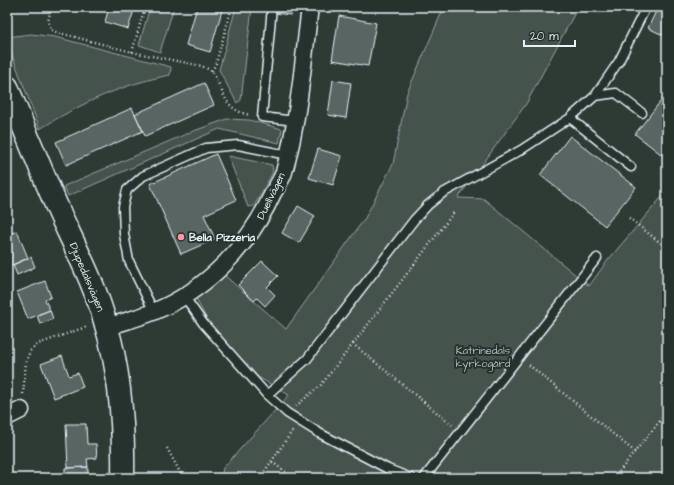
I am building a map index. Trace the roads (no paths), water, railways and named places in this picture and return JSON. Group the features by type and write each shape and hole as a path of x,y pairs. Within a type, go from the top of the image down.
{"street":[{"name":"Duellvägen","path":"100,326 154,312 184,296 211,277 229,260 257,224 284,173 295,121 310,7"},
{"name":"Djupedalsvägen","path":"7,87 40,168 92,286 100,326 122,404 124,441 123,478"}],"lane":[{"path":"272,7 262,117 295,121"},
{"path":"267,395 307,359 414,220 428,205 443,193 503,161 570,118 595,96 619,61 646,7"},
{"path":"595,96 616,93 642,114"},
{"path":"570,118 631,167"},
{"path":"154,312 129,261 124,234 123,207 127,190 143,176 206,148 238,146 288,155"},
{"path":"424,478 597,258"},
{"path":"184,296 203,323 267,395 287,413 388,469 411,478"}],"place":[{"name":"Bella Pizzeria","path":"181,237"}],"park label":[{"name":"Katrinedals kyrkogård","path":"483,356"}]}
